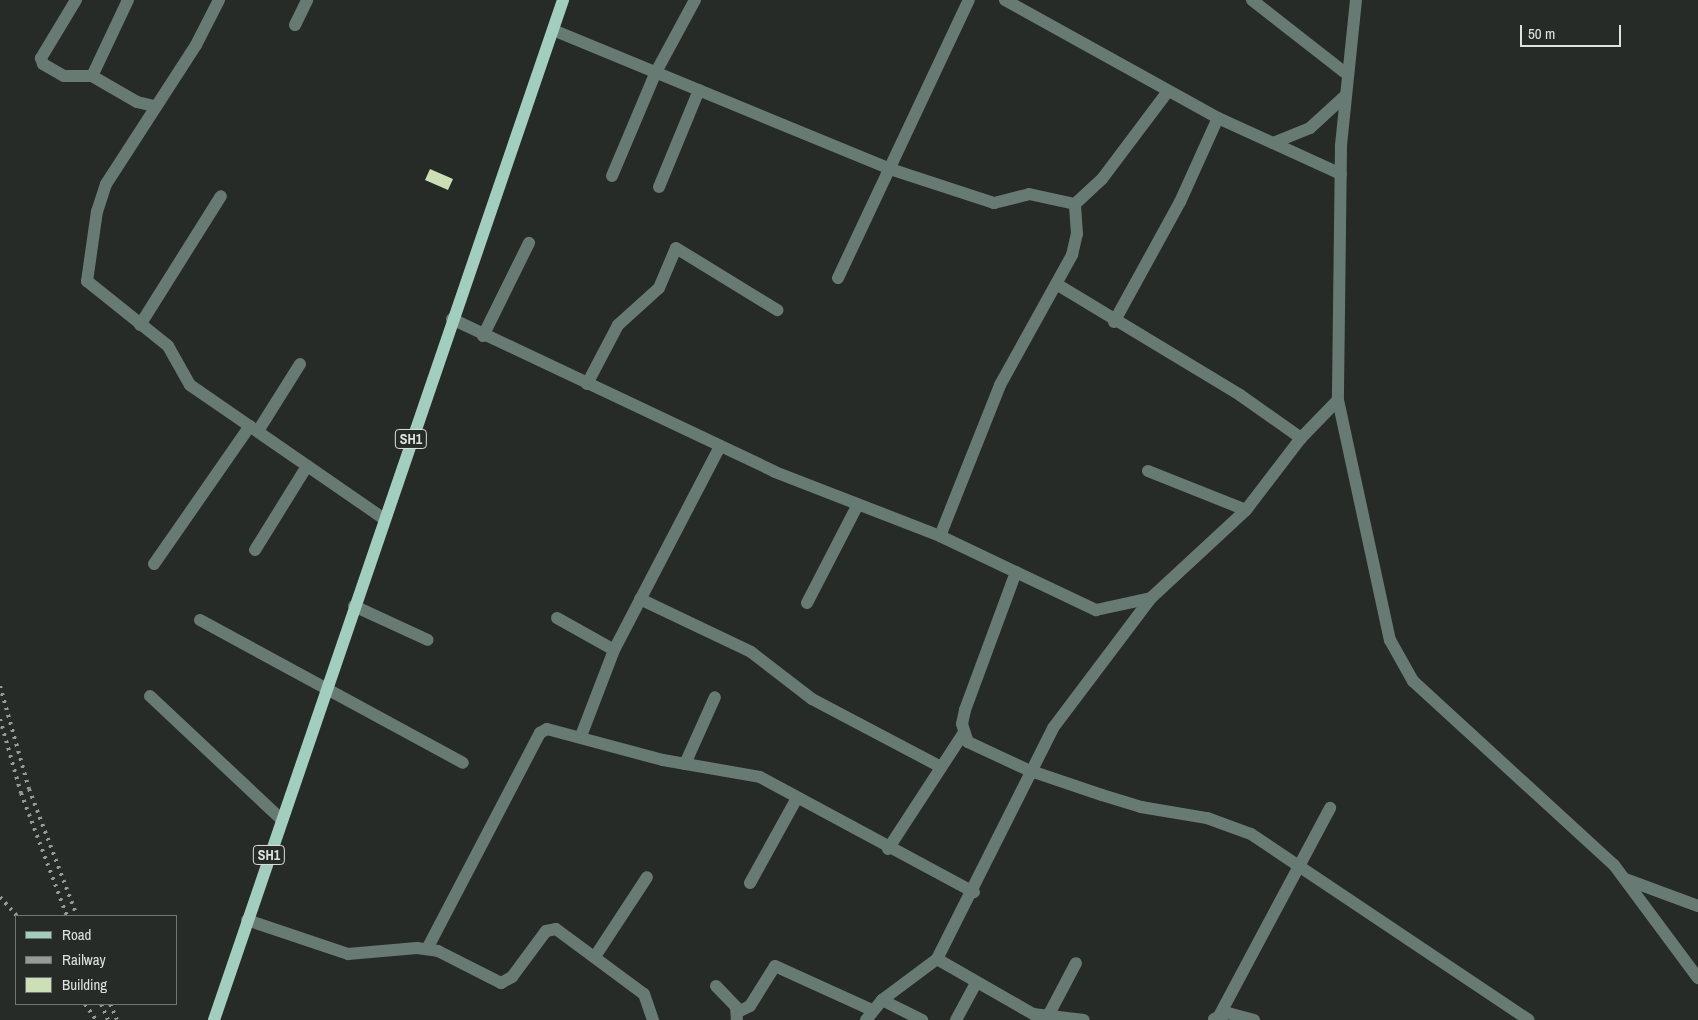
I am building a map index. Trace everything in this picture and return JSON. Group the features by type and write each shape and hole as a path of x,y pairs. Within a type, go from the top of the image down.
{"main road":[{"name":"SH1","path":"214,1020 354,606 563,0"}],"street":[{"path":"76,0 41,58 43,64 64,76 92,76 138,102 155,106"},
{"path":"92,76 128,0"},
{"path":"219,0 196,45 106,184 87,272 94,290 171,350 190,385 384,519"},
{"path":"295,25 307,0"},
{"path":"612,176 656,72 694,0"},
{"path":"838,278 887,168 934,81 969,0"},
{"path":"1005,0 1218,118 1341,174"},
{"path":"1252,0 1348,75"},
{"path":"1356,0 1346,95 1341,174 1338,400 1390,640 1413,681 1625,879 1698,978"},
{"path":"554,30 887,168 994,203 1029,194 1075,204"},
{"path":"659,187 700,90"},
{"path":"940,536 1000,385 1058,285 1076,243 1075,204 1102,178 1168,91"},
{"path":"1273,143 1310,128 1346,95"},
{"path":"1114,322 1180,202 1218,118"},
{"path":"140,325 221,196"},
{"path":"483,336 528,243"},
{"path":"587,384 618,325 659,288 676,248 777,310"},
{"path":"1058,285 1114,322 1240,395 1301,438"},
{"path":"452,320 720,446 857,506 940,536 1096,610 1151,598"},
{"path":"154,564 300,364"},
{"path":"716,986 737,1016 750,1006 775,966 869,1015 882,1000 937,959 974,892 1028,770 1062,714 1151,598 1246,510 1301,438 1338,400"},
{"path":"581,736 614,650 720,446"},
{"path":"255,550 307,466"},
{"path":"1148,472 1246,510"},
{"path":"808,603 857,506"},
{"path":"888,849 963,734 965,710 1016,572"},
{"path":"640,599 751,652 812,699 941,767"},
{"path":"354,606 428,640"},
{"path":"557,618 614,650"},
{"path":"200,620 326,691 463,763"},
{"path":"150,696 282,820"},
{"path":"684,764 715,697"},
{"path":"427,949 540,734 556,728 684,764 747,774 797,798 888,849 974,892"},
{"path":"963,734 980,750 1028,770 1141,807 1230,825 1302,864 1447,969 1525,1019"},
{"path":"750,883 797,798"},
{"path":"1216,1018 1302,864 1330,808"},
{"path":"596,955 647,877"},
{"path":"1625,879 1698,906"},
{"path":"247,920 348,954 427,949 501,983 512,978 551,930 564,932 644,994 653,1020"},
{"path":"937,959 1016,1007 1048,1018 1084,1020"},
{"path":"1048,1018 1076,963"},
{"path":"956,1020 976,983"},
{"path":"882,1000 922,1020"},
{"path":"1216,1018 1236,1013 1254,1020"}],"building":[{"path":"430,169 453,179 448,190 425,180"}],"railway":[{"path":"0,686 29,789 77,915"},
{"path":"0,719 21,793 67,915"},
{"path":"0,897 16,915"},
{"path":"86,1005 96,1020"},
{"path":"101,1005 108,1020"},
{"path":"110,1005 117,1020"}]}
